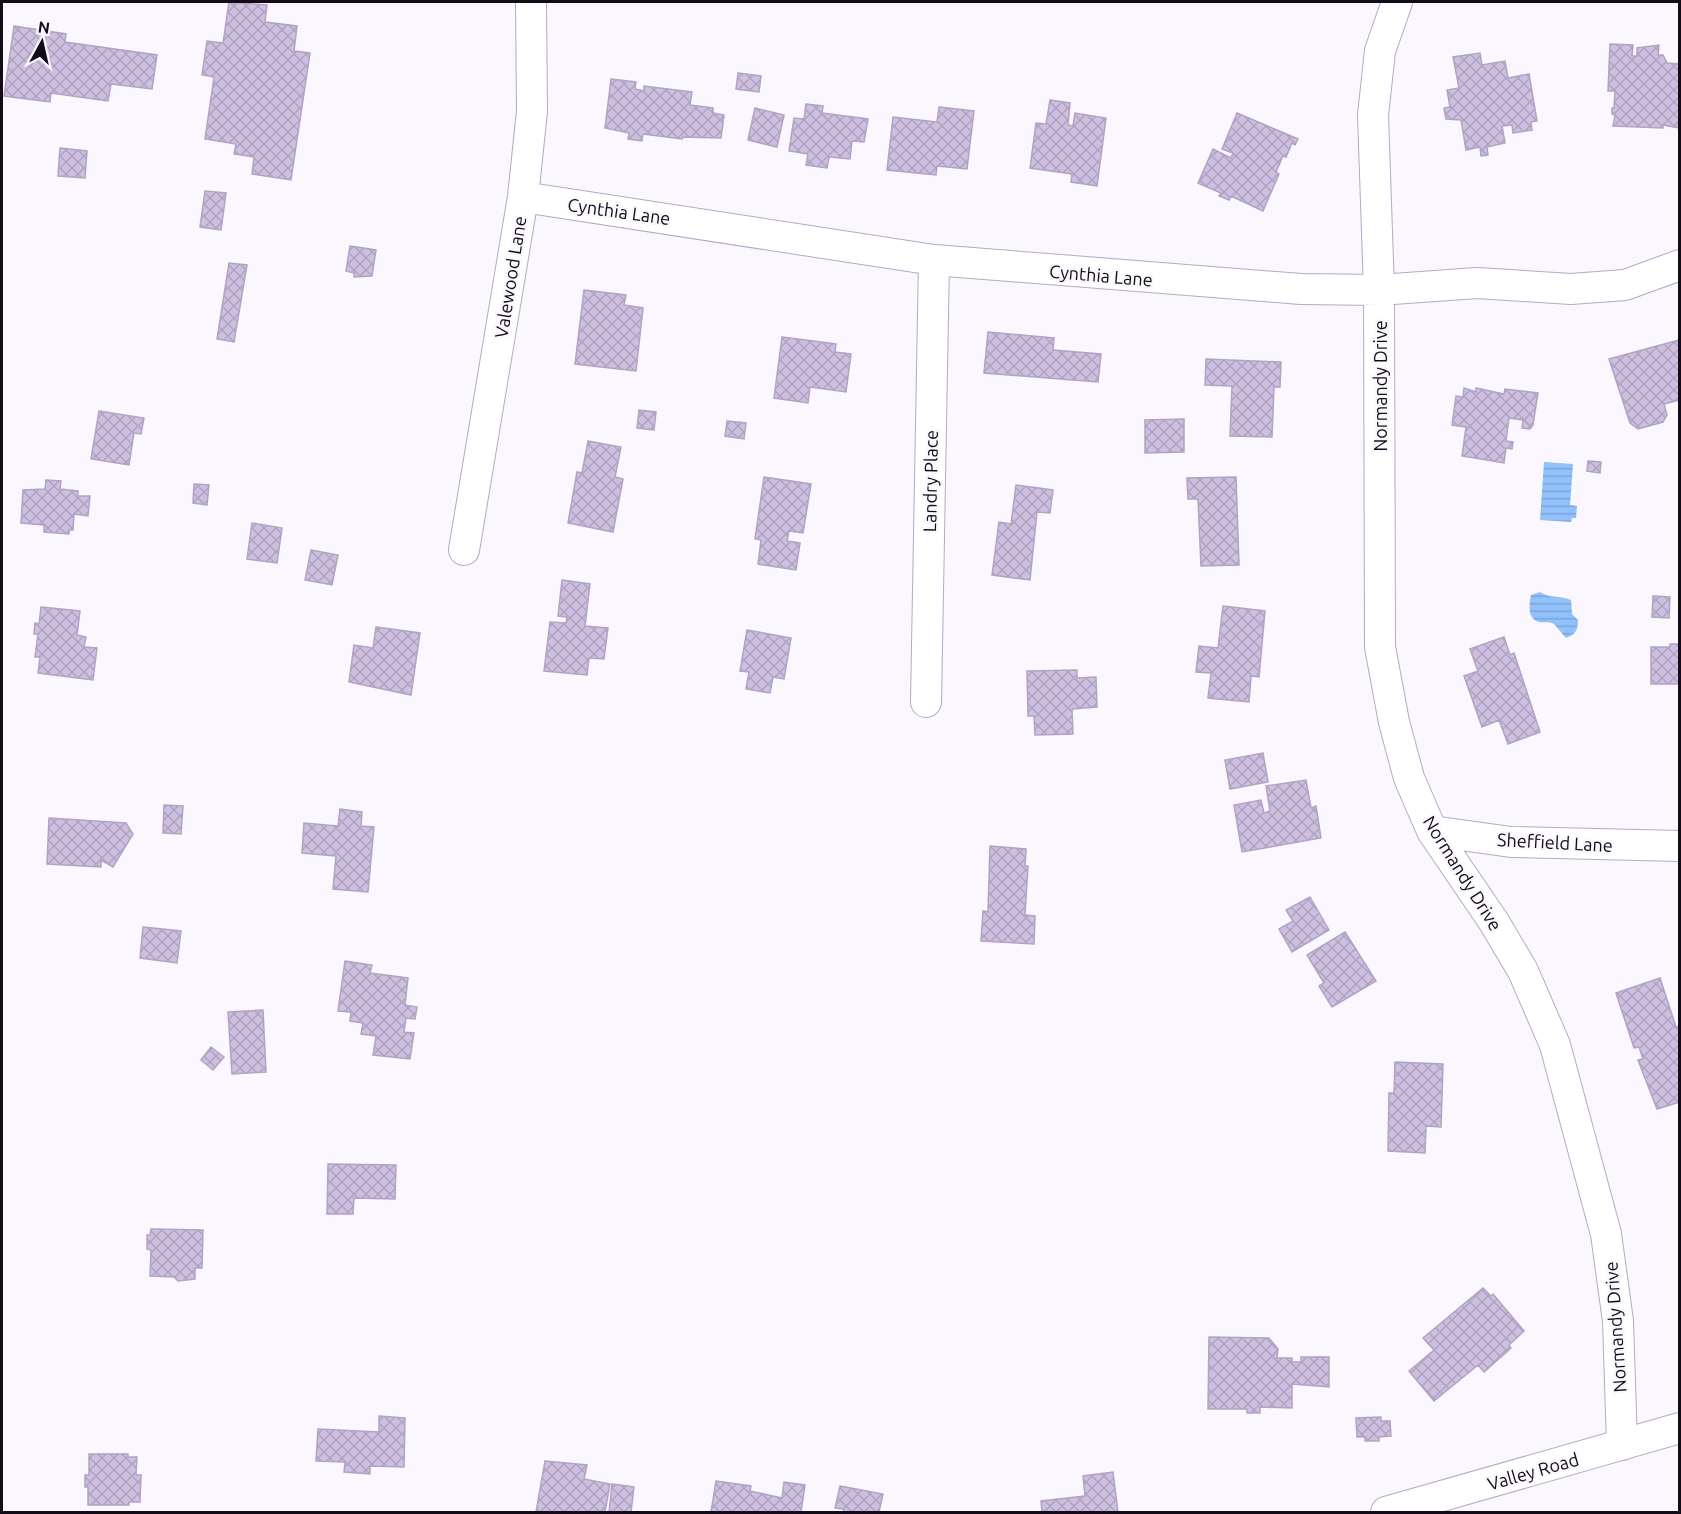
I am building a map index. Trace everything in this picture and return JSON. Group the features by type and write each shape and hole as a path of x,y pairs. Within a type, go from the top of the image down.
{"street":[{"name":"Valewood Lane","path":"464,550 523,197 532,111 531,2"},
{"name":"Normandy Drive","path":"1397,2 1380,51 1373,115 1379,290 1380,647 1394,722 1409,778 1432,831 1494,922 1523,971 1555,1045 1606,1234 1618,1321 1622,1445"},
{"name":"Cynthia Lane","path":"523,197 934,260 1301,289 1379,290 1477,283 1571,289 1625,285 1680,265"},
{"name":"Landry Place","path":"926,702 934,260"},
{"name":"Sheffield Lane","path":"1432,831 1511,842 1680,846"},
{"name":"Valley Road","path":"1386,1512 1680,1428"}],"water":[{"path":"1544,462 1573,464 1570,505 1577,506 1576,518 1572,518 1571,522 1540,520"},
{"path":"1540,592 1548,596 1571,600 1572,614 1578,620 1577,629 1572,635 1566,638 1554,624 1539,622 1532,618 1529,607 1531,595"}],"building":[{"path":"229,2 267,5 265,22 297,26 294,51 310,53 291,180 252,174 254,157 234,154 236,144 205,139 214,77 202,75 207,41 223,43"},
{"path":"14,26 66,34 65,42 157,55 152,89 111,84 108,101 51,93 50,102 4,96"},
{"path":"1610,44 1633,45 1632,56 1637,56 1637,48 1659,45 1658,55 1663,55 1667,63 1680,64 1680,128 1663,125 1663,128 1613,126 1615,115 1612,114 1612,108 1614,108 1615,91 1608,91"},
{"path":"1480,53 1482,65 1505,61 1508,78 1529,74 1537,121 1531,122 1532,130 1513,133 1512,125 1502,126 1505,143 1487,147 1488,155 1481,156 1480,147 1466,150 1461,120 1446,119 1444,108 1450,107 1447,90 1459,88 1453,57"},
{"path":"738,73 761,76 759,92 736,89"},
{"path":"611,79 636,82 635,89 644,91 644,86 692,92 690,105 713,108 713,113 724,115 721,138 683,137 682,139 643,134 642,141 628,139 629,133 605,128"},
{"path":"1050,100 1070,103 1068,125 1073,126 1075,113 1106,118 1097,186 1071,182 1072,174 1030,168 1036,123 1046,124"},
{"path":"806,104 823,106 822,113 868,119 864,142 852,141 850,159 829,157 827,168 806,165 808,154 789,151 794,118 804,119"},
{"path":"939,107 974,111 967,169 937,166 936,175 887,170 893,117 937,122"},
{"path":"755,108 784,115 777,147 748,140"},
{"path":"1237,113 1298,139 1295,145 1292,143 1286,157 1283,156 1276,172 1279,174 1263,211 1231,196 1229,200 1219,196 1221,193 1198,183 1213,149 1231,158 1233,153 1222,149"},
{"path":"60,148 87,151 85,178 58,176"},
{"path":"205,191 226,193 221,230 200,227"},
{"path":"350,246 376,250 372,276 354,277 354,273 346,271"},
{"path":"229,263 247,265 234,342 217,339"},
{"path":"584,290 626,295 624,305 643,308 636,371 575,364"},
{"path":"988,332 1054,338 1053,350 1101,354 1098,382 984,373"},
{"path":"782,337 836,344 835,352 851,354 846,392 810,387 808,403 774,398"},
{"path":"1679,340 1680,400 1664,404 1667,415 1663,422 1638,429 1630,423 1609,359"},
{"path":"1206,359 1281,362 1280,387 1274,387 1272,437 1230,436 1232,386 1205,385"},
{"path":"1464,388 1476,392 1476,388 1504,394 1505,389 1538,393 1533,425 1530,429 1522,428 1523,420 1509,418 1506,441 1513,442 1512,449 1506,448 1504,463 1462,456 1466,427 1452,425 1456,396 1463,397"},
{"path":"639,410 656,412 654,430 637,428"},
{"path":"99,411 144,418 141,434 134,433 129,465 91,459"},
{"path":"1184,419 1184,452 1145,453 1145,420"},
{"path":"727,421 746,423 744,439 725,436"},
{"path":"588,441 621,447 615,477 623,479 613,532 568,523 577,472 582,473"},
{"path":"1588,461 1601,462 1600,473 1587,471"},
{"path":"764,477 811,484 803,533 789,531 787,541 800,543 796,570 758,564 761,540 755,539"},
{"path":"1236,477 1239,565 1201,566 1198,499 1188,499 1187,478"},
{"path":"46,480 61,481 60,489 78,491 78,496 90,496 88,516 74,514 73,530 69,530 69,534 44,532 44,525 21,523 23,490 45,489"},
{"path":"194,484 209,485 207,505 193,503"},
{"path":"1016,485 1053,490 1050,513 1037,512 1030,580 992,575 999,522 1011,524"},
{"path":"252,523 282,528 277,563 247,559"},
{"path":"311,550 338,555 332,585 305,580"},
{"path":"562,580 590,584 585,626 608,628 604,659 589,658 587,675 544,671 550,622 566,623 567,617 558,616"},
{"path":"1653,596 1670,597 1669,618 1652,617"},
{"path":"1223,606 1265,611 1259,677 1251,676 1249,702 1208,698 1211,673 1196,672 1199,646 1218,648"},
{"path":"41,607 80,611 77,635 86,637 84,647 97,648 93,680 38,673 40,657 35,657 38,634 34,634 35,623 39,624"},
{"path":"376,627 420,633 411,695 349,682 354,645 373,648"},
{"path":"747,630 791,638 784,679 773,677 770,693 746,689 749,672 740,671"},
{"path":"1504,637 1510,655 1514,653 1540,732 1508,744 1499,720 1482,727 1464,676 1478,671 1470,649"},
{"path":"1670,644 1680,644 1680,684 1651,684 1651,647 1670,647"},
{"path":"1077,670 1077,678 1096,677 1097,707 1072,709 1073,734 1035,735 1034,716 1028,716 1027,671"},
{"path":"1263,753 1268,782 1230,789 1225,760"},
{"path":"1306,780 1311,808 1316,806 1321,838 1242,852 1234,805 1261,800 1264,813 1270,811 1266,786"},
{"path":"164,805 183,806 181,834 163,833"},
{"path":"340,809 362,812 361,826 374,827 368,892 333,889 336,856 302,853 304,823 338,826"},
{"path":"49,818 126,823 133,834 113,867 101,860 101,867 47,864"},
{"path":"990,846 1026,849 1025,866 1028,866 1025,915 1035,916 1034,944 981,941 983,911 988,912"},
{"path":"1310,897 1329,930 1292,952 1279,929 1293,921 1286,910"},
{"path":"143,927 181,931 177,963 140,958"},
{"path":"1345,932 1376,981 1332,1007 1319,986 1324,983 1307,955"},
{"path":"345,961 372,965 370,973 408,978 405,1005 417,1007 415,1019 406,1018 404,1032 414,1033 410,1059 373,1055 376,1036 361,1034 363,1023 350,1021 351,1012 338,1011"},
{"path":"1660,978 1676,1027 1680,1026 1680,1102 1657,1109 1638,1060 1643,1059 1639,1047 1634,1048 1616,993"},
{"path":"263,1010 266,1072 232,1074 228,1012"},
{"path":"211,1047 224,1057 213,1070 201,1060"},
{"path":"1395,1062 1443,1064 1441,1127 1426,1126 1425,1153 1388,1151 1389,1093 1394,1093"},
{"path":"328,1164 396,1165 395,1199 354,1198 353,1214 327,1214"},
{"path":"151,1229 203,1230 202,1268 195,1268 195,1279 178,1281 174,1277 150,1276 151,1250 147,1249 147,1235 150,1235"},
{"path":"1483,1288 1491,1296 1493,1294 1524,1331 1509,1345 1511,1348 1484,1372 1478,1365 1434,1401 1409,1371 1434,1350 1423,1338"},
{"path":"1209,1337 1269,1338 1278,1349 1277,1358 1292,1358 1292,1362 1301,1362 1301,1357 1329,1357 1329,1387 1292,1384 1292,1408 1260,1407 1260,1413 1247,1413 1247,1409 1208,1409"},
{"path":"379,1416 405,1418 404,1467 370,1466 370,1474 344,1472 345,1462 316,1461 318,1429 379,1432"},
{"path":"1381,1417 1381,1421 1390,1421 1391,1436 1379,1437 1379,1441 1365,1441 1365,1437 1357,1437 1356,1418"},
{"path":"89,1454 128,1454 128,1457 137,1457 136,1475 141,1475 140,1502 129,1502 129,1505 88,1505 85,1475 89,1475"},
{"path":"545,1461 587,1465 584,1479 610,1484 605,1512 536,1512"},
{"path":"1113,1472 1118,1512 1042,1512 1041,1501 1085,1496 1083,1476"},
{"path":"716,1481 751,1486 750,1491 782,1498 784,1482 805,1485 801,1512 711,1512"},
{"path":"612,1484 634,1487 631,1512 609,1512"},
{"path":"840,1486 883,1494 879,1512 843,1512 844,1509 835,1508"}]}
